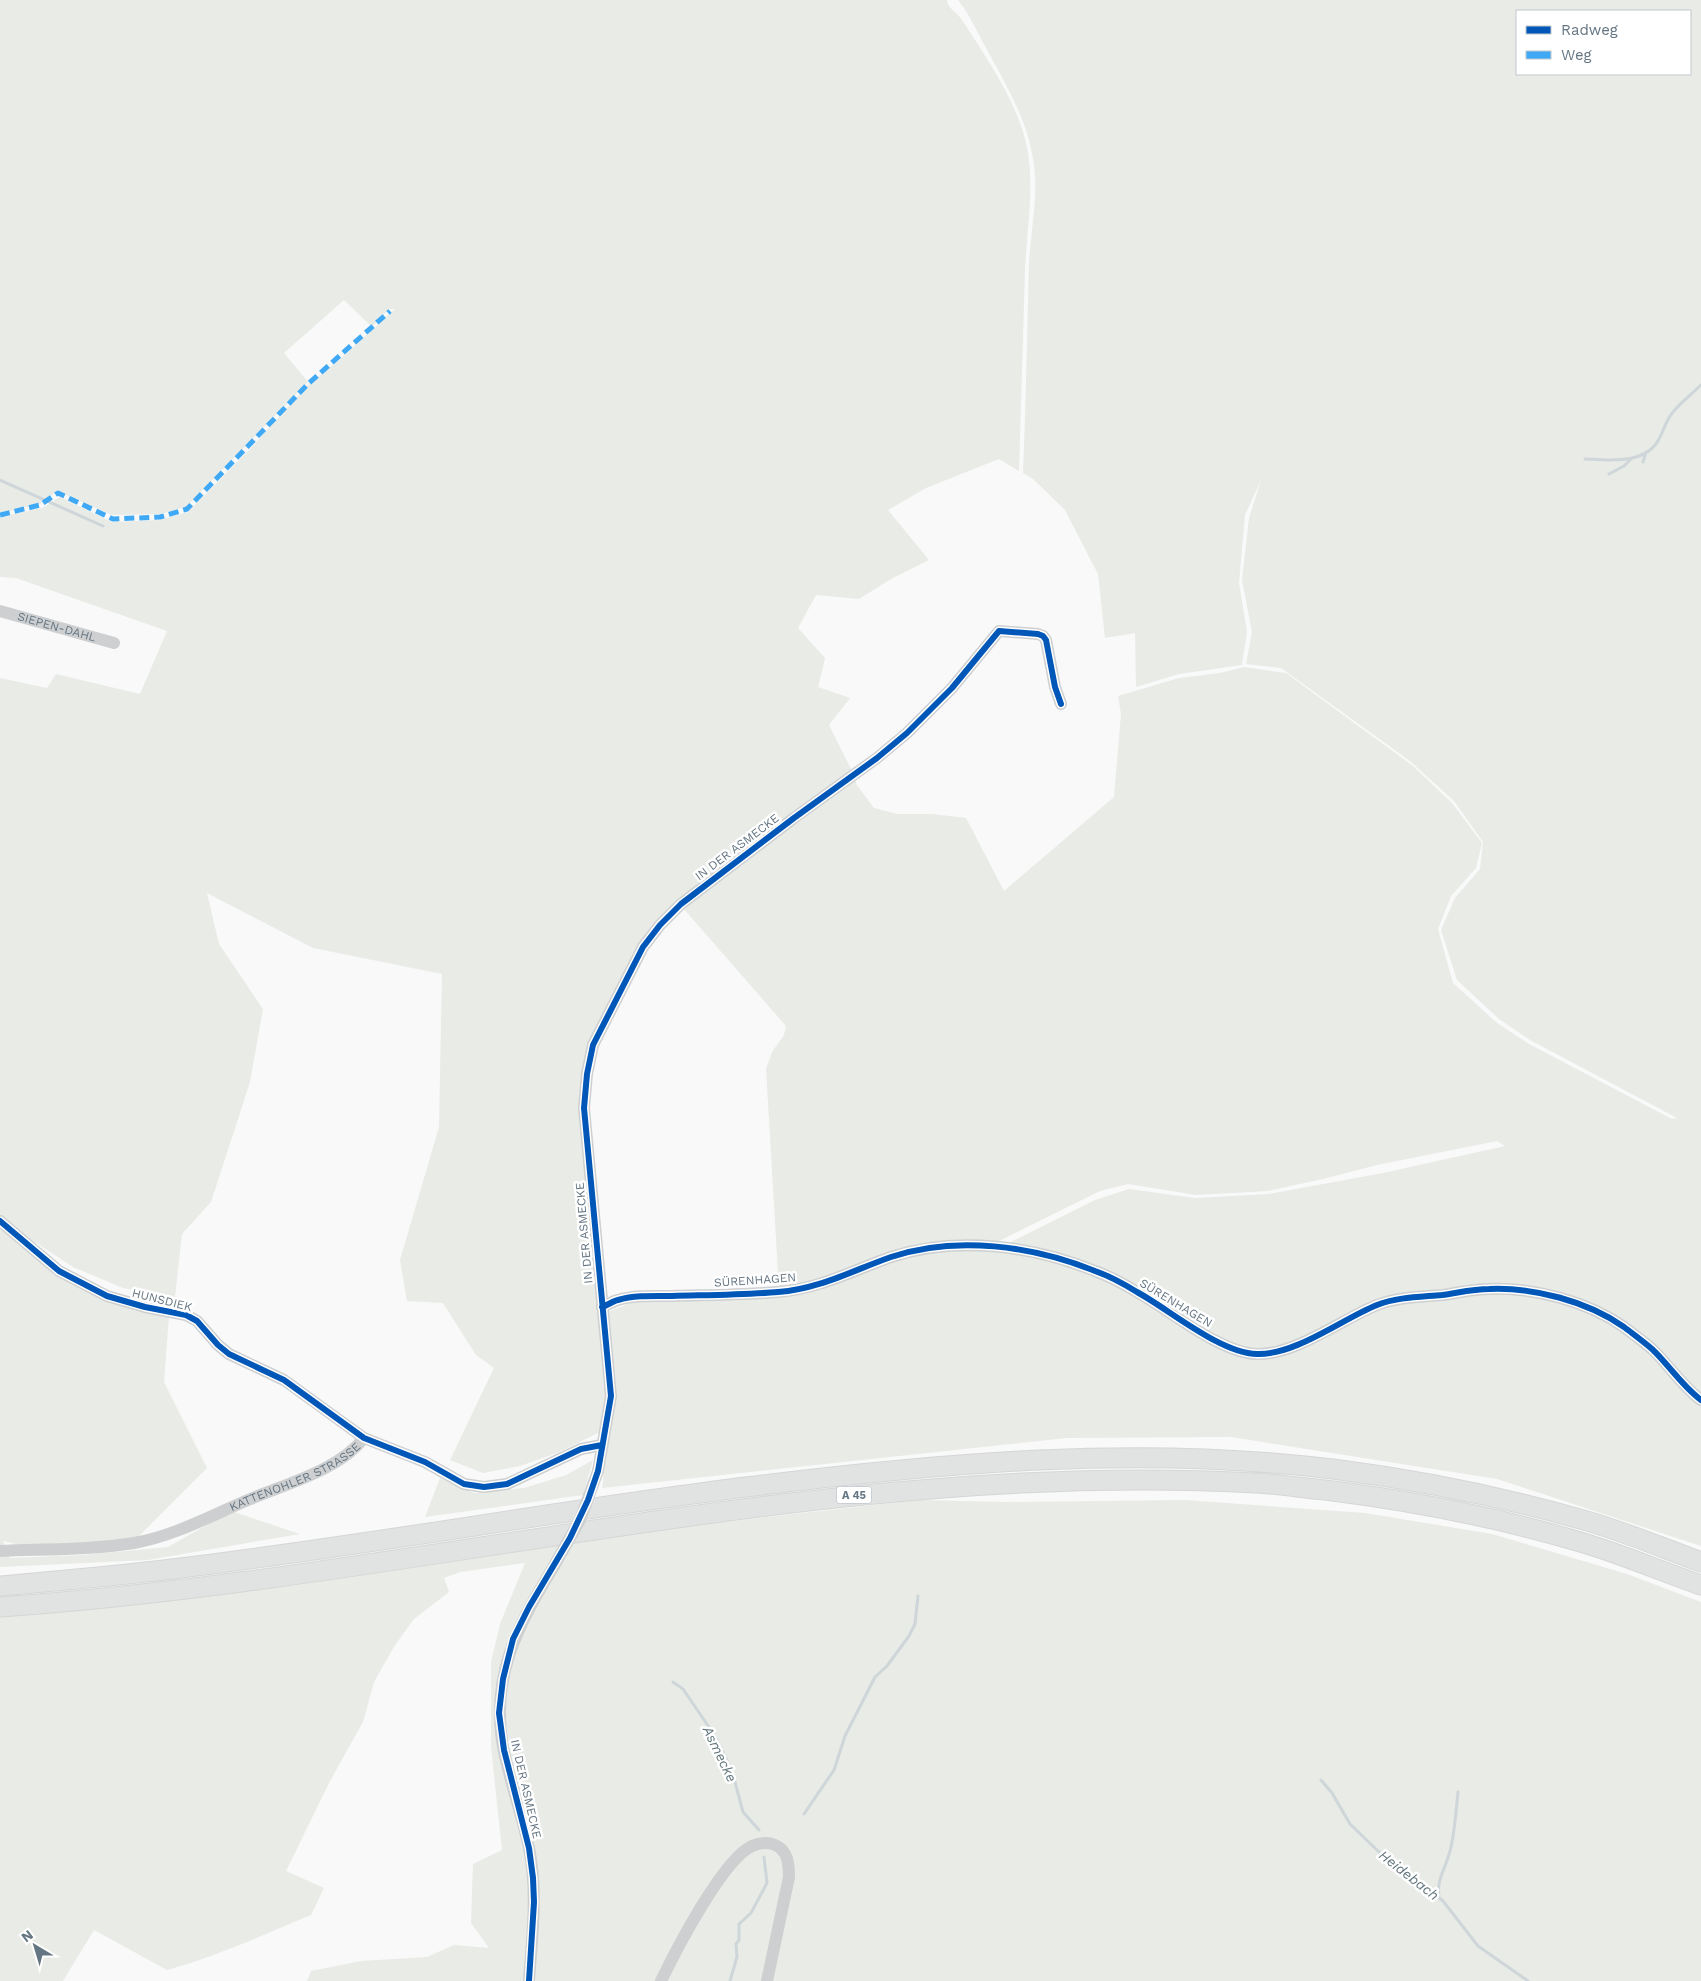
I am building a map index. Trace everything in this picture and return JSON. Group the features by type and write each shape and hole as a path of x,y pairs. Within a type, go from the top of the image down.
{"highway":[{"name":"A 45","path":"0,1586 171,1569 349,1545 655,1498 833,1476 940,1466 1121,1457 1245,1462 1330,1469 1414,1481 1501,1499 1590,1522 1701,1562"},
{"name":"A 45","path":"0,1607 156,1594 740,1509 868,1493 1094,1479 1260,1483 1442,1507 1528,1527 1591,1545 1701,1586"}],"street":[{"name":"SIEPEN-DAHL","path":"0,611 114,643"},
{"name":"IN DER ASMECKE","path":"528,1981 534,1902 533,1878 529,1848 504,1750 500,1713 503,1679 514,1639 529,1607 580,1520 598,1471 611,1396 584,1108 587,1074 593,1045 643,947 660,925 681,904 877,758 907,733 952,688 999,631 1043,636 1046,640 1055,687 1061,704"},
{"name":"HUNSDIEK","path":"0,1221 59,1271 107,1296 144,1307 186,1315 197,1321 218,1345 229,1354 284,1380 364,1438"},
{"name":"SÜRENHAGEN","path":"602,1307 615,1300 642,1296 787,1291 823,1283 892,1257 922,1248 998,1246 1019,1248 1056,1257 1096,1271 1136,1291 1218,1341 1244,1353 1274,1352 1299,1344 1380,1304 1404,1298 1487,1289 1515,1290 1581,1303 1621,1325 1653,1350 1701,1400"},
{"name":"KATTENOHLER STRASSE","path":"0,1551 82,1548 134,1543 175,1533 250,1499 306,1477 352,1451 364,1438 425,1462 464,1484 484,1487 507,1484 581,1449 602,1445"},
{"path":"661,1981 690,1926 730,1866 747,1849 764,1843 776,1845 781,1849 788,1860 789,1868 767,1981"}],"shaded area":[{"path":"0,0 947,0 949,6 960,18 987,58 1016,112 1026,144 1030,180 1025,270 1019,471 999,459 926,488 888,510 929,560 891,579 859,599 816,595 798,628 825,658 818,687 850,698 829,725 853,773 658,923 583,1070 607,1396 602,1431 557,1453 520,1466 483,1473 450,1460 494,1368 476,1355 443,1303 407,1301 400,1260 439,1127 442,974 313,948 207,893 219,944 263,1009 250,1082 211,1202 182,1234 175,1297 123,1288 73,1267 6,1223 0,1217 0,678 47,688 56,674 140,694 167,631 16,578 0,577 0,517 42,508 60,497 112,522 159,520 188,512 248,451 309,384 338,361 395,309 389,309 372,327 344,300 284,353 308,382 186,507 160,514 112,515 57,491 40,504 0,513"},
{"path":"958,0 1701,0 1701,1546 1497,1479 1231,1437 1066,1438 602,1488 614,1395 607,1312 642,1299 780,1295 824,1285 893,1259 923,1251 997,1249 1095,1200 1129,1189 1195,1198 1268,1194 1383,1173 1505,1146 1497,1141 1377,1165 1268,1191 1196,1195 1128,1184 1100,1191 995,1243 921,1246 891,1255 822,1281 779,1290 766,1069 772,1052 784,1035 786,1026 683,908 734,866 856,778 856,784 874,808 897,814 932,814 966,818 1004,891 1114,797 1121,714 1118,696 1179,678 1220,673 1244,667 1286,673 1413,766 1452,803 1482,843 1476,868 1451,896 1438,929 1453,983 1497,1023 1529,1044 1672,1119 1677,1118 1530,1040 1499,1019 1457,980 1441,930 1455,898 1480,869 1483,842 1454,801 1410,761 1281,668 1246,664 1252,632 1242,580 1249,518 1261,480 1245,515 1239,583 1247,632 1242,665 1179,674 1136,687 1135,633 1105,638 1098,574 1065,510 1033,479 1023,473 1029,263 1035,194 1034,167 1029,139 1019,111 973,23"},
{"path":"0,1225 54,1275 169,1316 164,1382 207,1468 138,1537 101,1542 29,1547 3,1541 10,1558 83,1555 168,1547 231,1511 300,1534 148,1560 0,1567"},
{"path":"593,1460 583,1495 425,1517 440,1478 474,1493 524,1488 566,1475"},
{"path":"919,1500 1006,1502 1185,1500 1365,1513 1492,1534 1627,1574 1701,1602 1701,1981 307,1981 311,1971 361,1961 427,1957 454,1945 489,1948 471,1923 473,1864 502,1850 491,1747 491,1662 500,1624 525,1563 460,1572 444,1578 449,1592 414,1619 395,1645 374,1682 363,1722 330,1781 286,1871 324,1888 311,1915 222,1952 167,1970 94,1930 63,1981 0,1981 0,1612 589,1537"}],"waterway":[{"path":"1585,459 1626,459 1645,453 1659,439 1673,412 1701,385"},
{"path":"1643,462 1646,452"},
{"path":"1609,474 1624,466 1631,459"},
{"path":"0,480 103,526"},
{"path":"804,1814 834,1770 845,1736 875,1677 887,1666 909,1636 915,1624 918,1596"},
{"name":"Asmecke","path":"673,1682 683,1689 715,1736 732,1771 743,1812 759,1830"},
{"name":"Heidebach","path":"1321,1780 1332,1793 1350,1824 1378,1851 1417,1883 1443,1901 1478,1946 1528,1981"},
{"path":"1439,1896 1439,1884 1450,1853 1458,1792"},
{"name":"Asmecke","path":"730,1981 737,1957 736,1944 739,1940 739,1924 751,1913 767,1883 764,1857"}],"marked path":[{"path":"0,515 40,505 58,493 113,519 160,517 187,509 309,383 390,311"}],"cycle path":[{"path":"529,1981 534,1902 533,1878 529,1848 504,1750 499,1713 503,1679 513,1639 529,1607 570,1538 588,1500 598,1471 611,1396 584,1108 587,1074 593,1045 643,947 660,925 681,904 877,758 907,733 952,688 999,631 1043,636 1046,640 1055,687 1061,704"},
{"path":"0,1221 59,1271 107,1296 145,1307 186,1315 197,1321 218,1345 229,1354 284,1380 364,1438 425,1462 464,1484 484,1487 507,1484 581,1449 602,1445"},
{"path":"602,1307 624,1298 793,1290 822,1283 891,1257 916,1250 942,1246 994,1246 1046,1255 1100,1273 1132,1289 1211,1339 1243,1352 1257,1354 1272,1353 1303,1343 1363,1311 1392,1300 1483,1289 1523,1290 1577,1303 1624,1327 1652,1349 1701,1400"}]}
